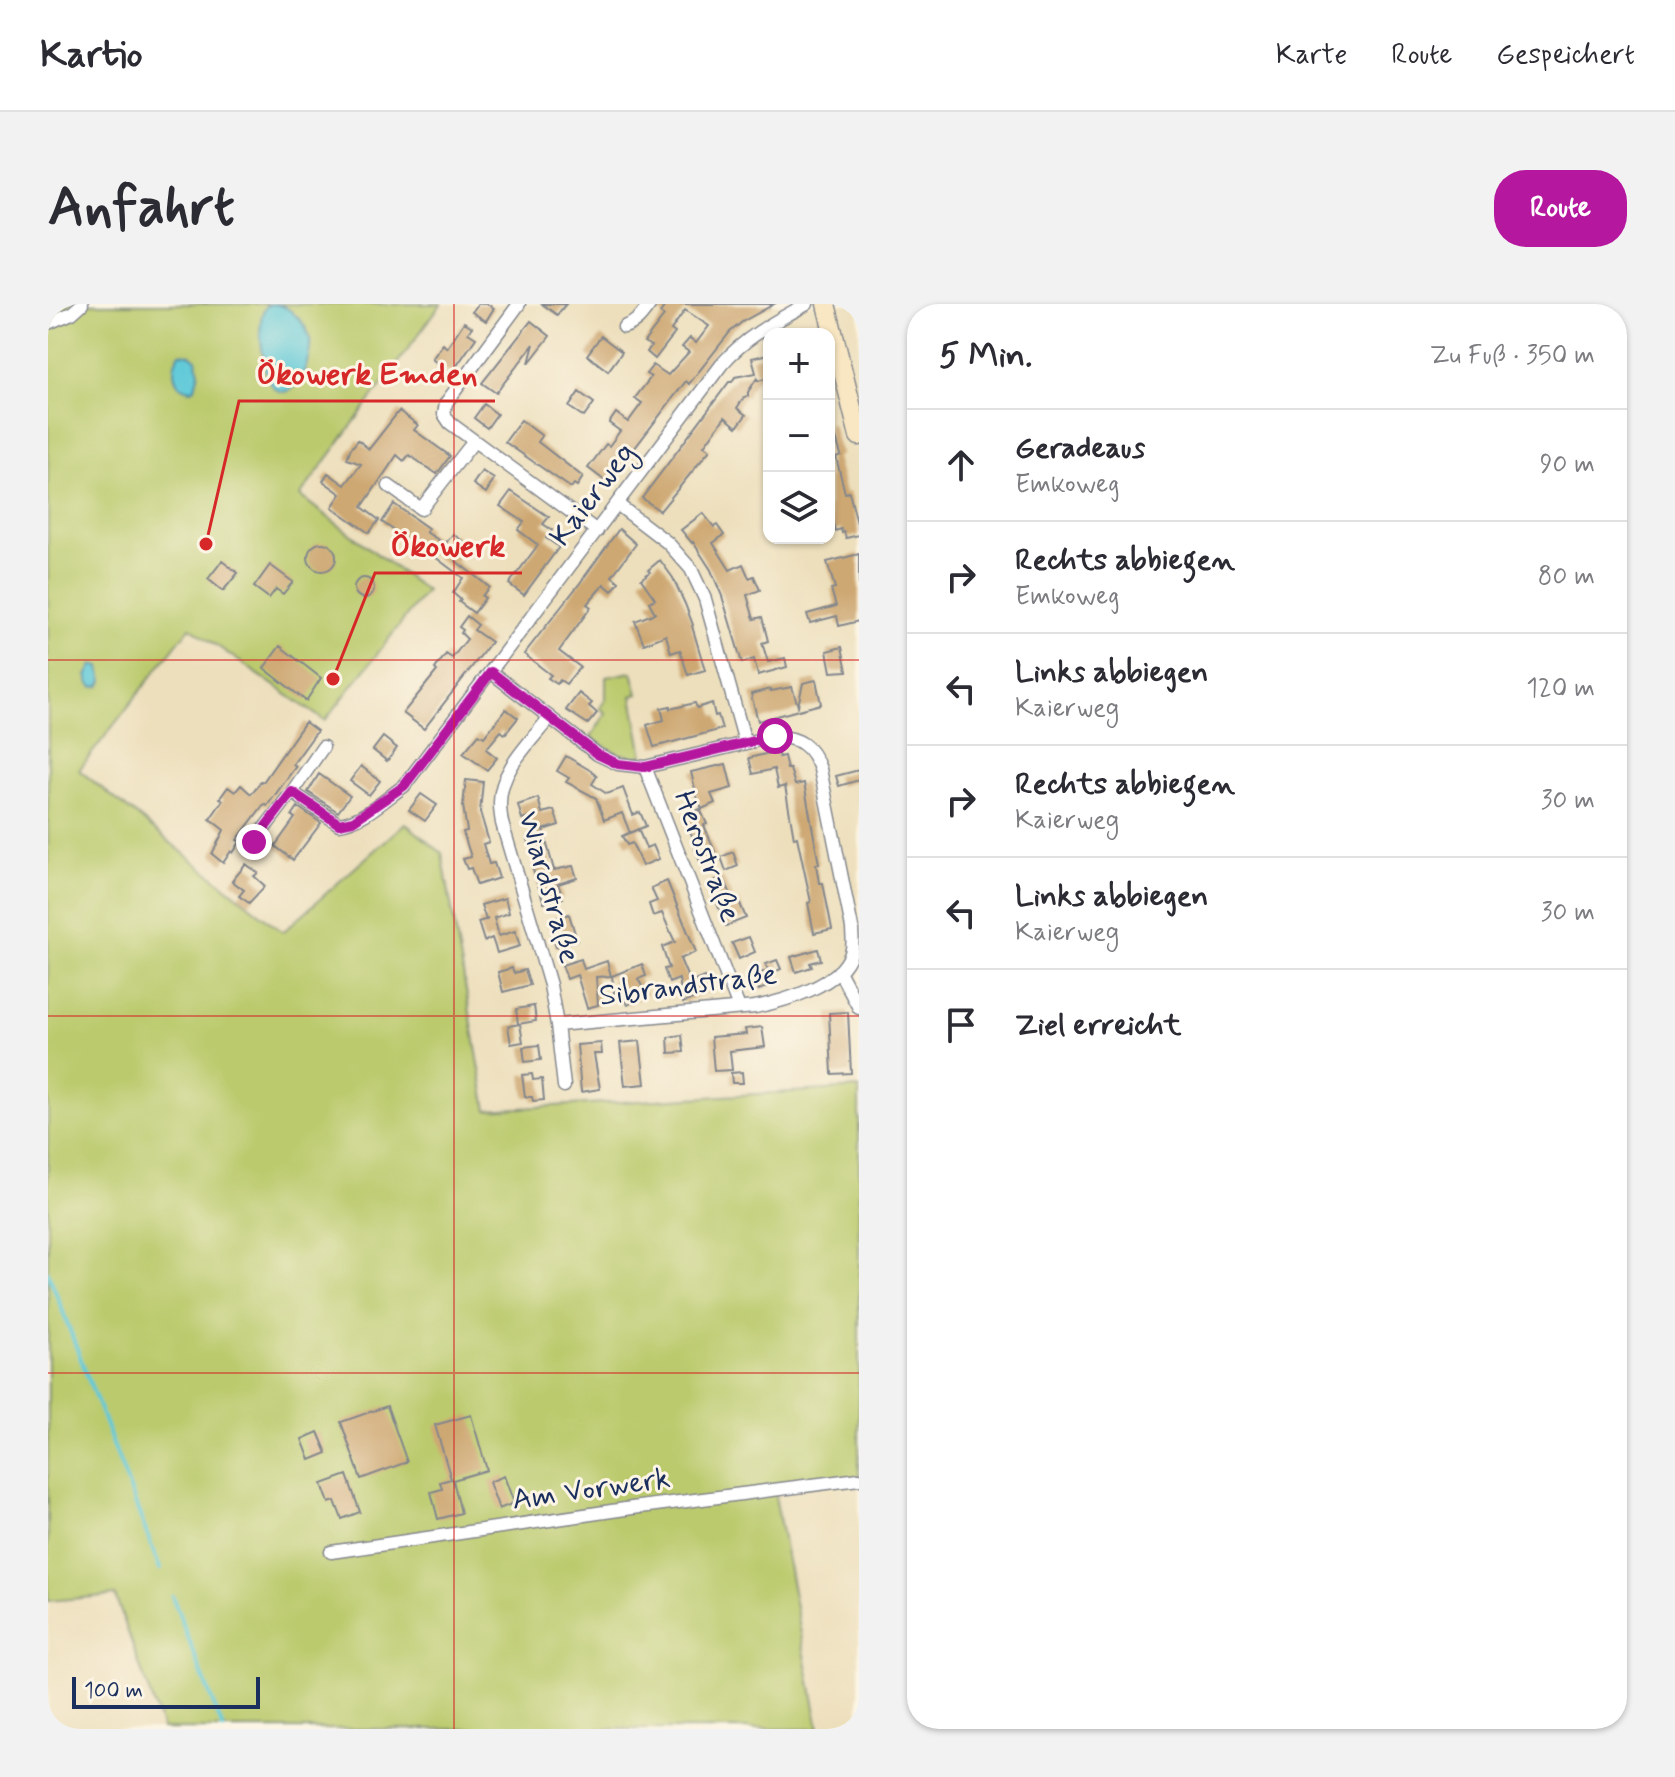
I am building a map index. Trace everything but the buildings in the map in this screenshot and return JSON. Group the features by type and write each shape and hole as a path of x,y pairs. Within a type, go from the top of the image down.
{"main road":[{"path":"826,304 859,436"}],"street":[{"path":"48,323 72,313 82,304"},
{"path":"519,304 446,403 444,414 450,423 597,531"},
{"path":"624,327 638,320 650,304"},
{"name":"Kaierweg","path":"292,792 339,824 367,813 404,786 732,353 759,331 807,304"},
{"path":"389,486 421,509 474,441"},
{"path":"617,504 668,543 691,569 705,599 745,742"},
{"path":"491,672 597,754 618,764 645,767 775,736 800,741 809,749 820,769 852,928 853,950 839,971 859,1008"},
{"name":"Wiardstraße","path":"550,717 507,772 500,804 502,823 550,985 564,1086"},
{"path":"254,842 323,747"},
{"name":"Herostraße","path":"645,767 739,1008"},
{"name":"Sibrandstraße","path":"557,1025 778,1002 802,994 839,971"},
{"name":"Am Vorwerk","path":"331,1552 859,1479"}],"green space":[{"path":"48,304 441,304 300,496 426,591 325,721 190,627 79,770 283,932 405,823 442,853 487,1110 859,1088 859,1479 774,1491 819,1729 162,1729 115,1595 48,1601"},
{"path":"632,672 638,694 632,696 643,756 615,752 591,737 606,713 600,708 606,699 606,677"}],"water":[{"path":"272,304 292,312 304,325 310,340 309,356 302,375 292,389 285,392 271,384 263,359 261,317 266,306"},
{"path":"180,353 196,359 199,372 195,388 191,390 180,385 175,376 175,364"},
{"path":"93,665 100,667 103,681 100,686 93,687 87,676"}],"waterway":[{"path":"48,1272 160,1569"},
{"path":"172,1596 223,1729"}],"place":[{"name":"Ökowerk Emden","path":"206,544"},
{"name":"Ökowerk","path":"333,679"}],"route":[{"path":"254,842 292,792 339,824 367,813 404,786 491,672 597,754 629,767 645,767 775,736"}]}
